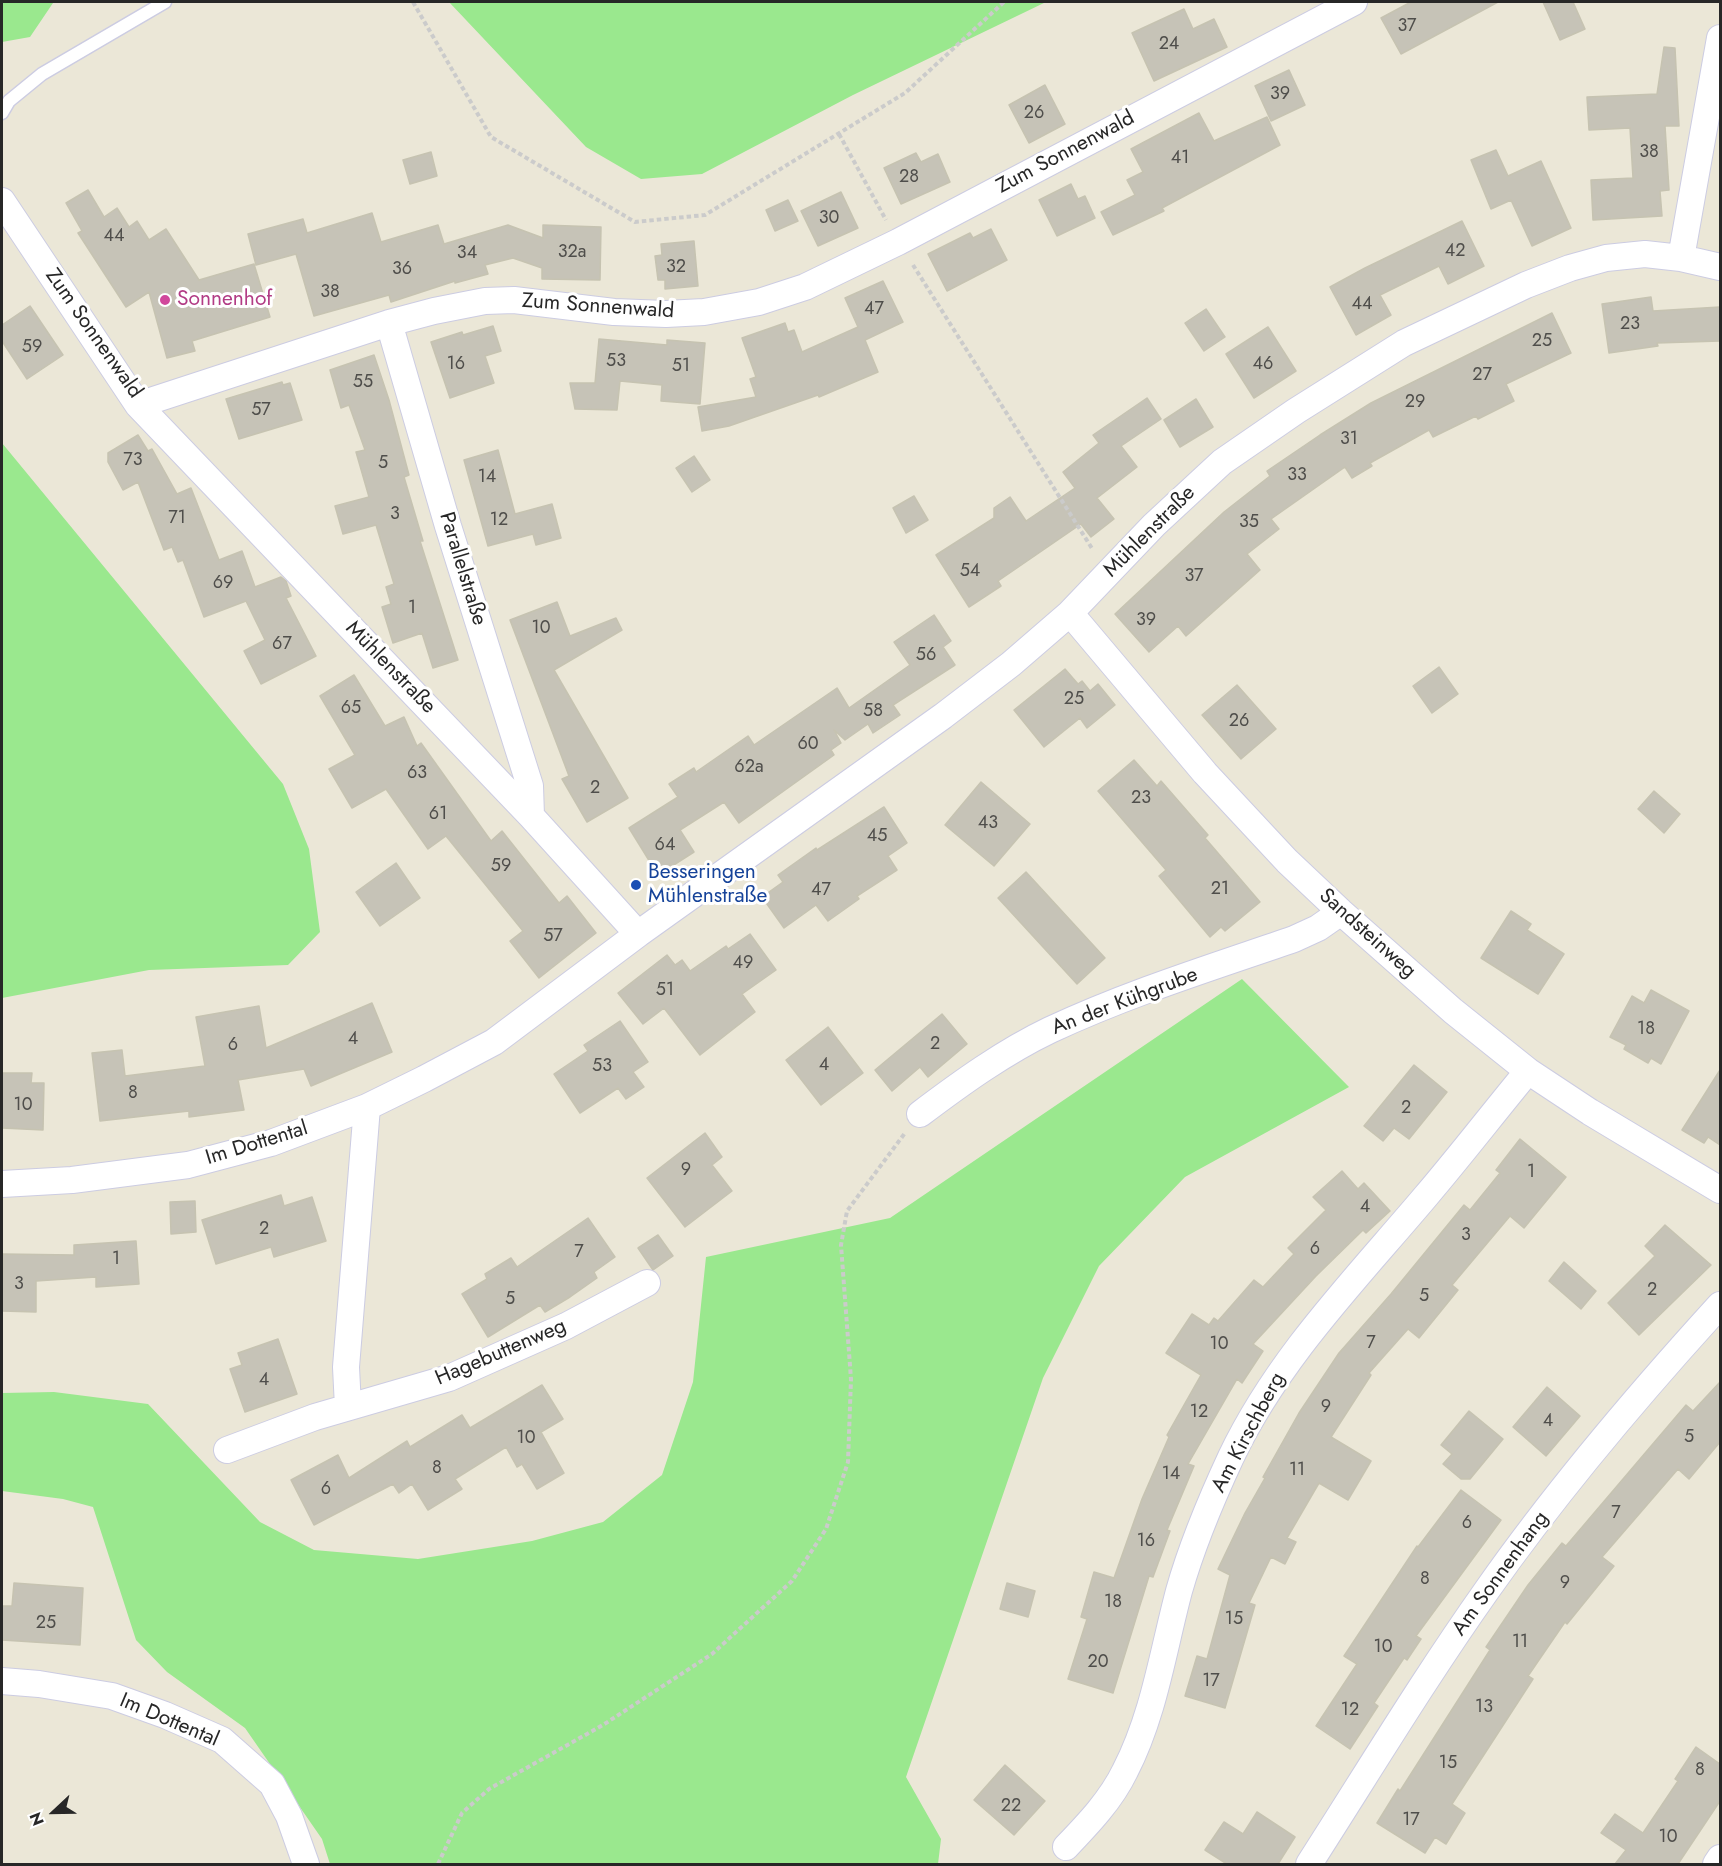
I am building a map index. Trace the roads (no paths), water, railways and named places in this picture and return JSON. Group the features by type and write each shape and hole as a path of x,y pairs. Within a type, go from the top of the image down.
{"street":[{"name":"Zum Sonnenwald","path":"2,201 138,405 389,323 485,301 514,300 614,312 666,314 705,312 759,302 805,287 898,242 1354,2"},
{"path":"1681,258 1720,38"},
{"name":"Mühlenstraße","path":"494,1042 638,934 944,716 1011,664 1070,613 1154,525 1222,462 1296,411 1404,343 1526,285 1570,267 1606,258 1645,254 1681,258 1720,267"},
{"name":"Parallelstraße","path":"389,323 448,526 530,786 531,816"},
{"name":"Mühlenstraße","path":"138,405 531,816 638,934"},
{"name":"Sandsteinweg","path":"1070,613 1205,773 1287,861 1341,912 1453,1011 1528,1071 1590,1112 1720,1190"},
{"name":"An der Kühgrube","path":"920,1114 1001,1057 1049,1030 1112,1003 1294,939 1318,928 1341,912"},
{"name":"Im Dottental","path":"2,1184 72,1180 188,1165 271,1143 367,1107 494,1042"},
{"name":"Am Kirschberg","path":"1066,1847 1100,1811 1125,1772 1145,1724 1180,1588 1204,1521 1231,1456 1260,1404 1288,1362 1339,1296 1428,1195 1528,1071"},
{"path":"348,1407 346,1367 367,1107"},
{"name":"Hagebuttenweg","path":"227,1450 315,1417 459,1374 566,1326 647,1283"},
{"name":"Am Sonnenhang","path":"1309,1864 1432,1671 1488,1589 1602,1440 1654,1377 1720,1305"},
{"name":"Im Dottental","path":"2,1681 39,1684 112,1696 165,1715 222,1740 272,1784 289,1816 306,1864"},
{"path":"1716,1864 1720,1858"}],"lane":[{"path":"2,113 9,101 42,74 165,2"}],"place":[{"name":"Sonnenhof","path":"165,300"},
{"name":"Besseringen Mühlenstraße","path":"636,885"}]}
